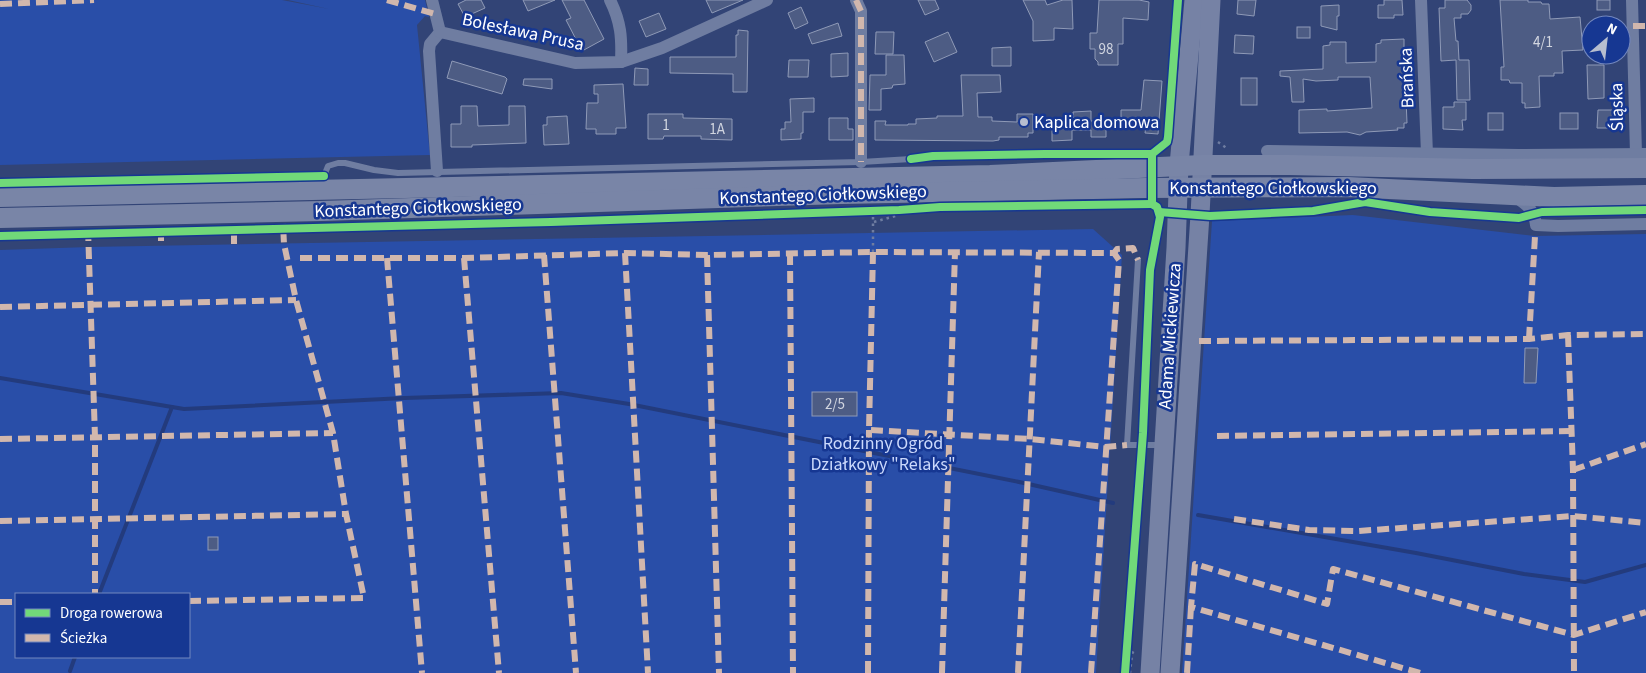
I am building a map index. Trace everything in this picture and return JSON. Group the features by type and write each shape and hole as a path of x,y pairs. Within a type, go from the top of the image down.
{"main road":[{"name":"Konstantego Ciołkowskiego","path":"0,197 990,175 1202,164 1263,158 1473,169 1643,158"},
{"path":"1263,158 1253,177 1257,185 1264,188"},
{"path":"1120,189 1126,186 1129,179 1127,172 1121,168"},
{"path":"1469,193 1462,186 1461,182 1466,172 1473,169"},
{"name":"Konstantego Ciołkowskiego","path":"0,218 331,211 936,192 1178,188 1348,187 1554,197 1646,195"}],"street":[{"path":"432,0 440,32 430,44 429,51 437,171"},
{"path":"610,0 622,35 621,62"},
{"name":"Bolesława Prusa","path":"440,32 575,63 621,62 662,48 767,0"},
{"path":"856,0 861,11 861,162"},
{"name":"Adama Mickiewicza","path":"1150,673 1176,248 1182,114 1194,0"},
{"name":"Adama Mickiewicza","path":"1170,673 1198,248 1211,0"},
{"name":"Brańska","path":"1421,0 1427,154"},
{"name":"Śląska","path":"1632,0 1640,26 1643,158"},
{"path":"1182,114 1187,120 1195,122 1203,118 1204,115"},
{"name":"Konstantego Ciołkowskiego","path":"1289,158 1427,154 1643,158"},
{"path":"1512,195 1535,214 1536,230 1558,226 1646,224"},
{"path":"1176,248 1181,242 1188,241 1198,248"}],"lane":[{"path":"324,189 324,176 328,166 344,163 398,173 861,162 911,159"},
{"path":"1138,260 1127,446 1164,445"}],"path":[{"path":"873,252 874,210"},
{"path":"864,211 902,210"},
{"path":"874,222 899,215 902,210"},
{"path":"1125,673 1127,642"}],"green space":[{"path":"0,0 282,0 329,9 288,0 425,0 429,17 425,16 417,25 430,155 0,165"},
{"path":"1353,215 1535,236 1646,234 1646,673 1182,673 1212,221"},
{"name":"Rodzinny Ogród Działkowy \"Relaks\"","path":"1093,229 1122,255 1096,673 0,673 0,250"}],"building":[{"path":"466,0 481,0 485,8 465,17 458,4"},
{"path":"523,0 555,0 528,11"},
{"path":"562,0 584,0 604,39 582,51 566,20 571,18"},
{"path":"706,0 743,0 712,13"},
{"path":"918,0 935,0 939,9 925,15"},
{"path":"1023,0 1045,0 1047,5 1063,0 1072,0 1073,29 1054,28 1054,40 1033,41 1033,21"},
{"path":"1099,0 1139,0 1149,2 1148,20 1123,18 1123,44 1118,44 1118,65 1098,65 1095,59 1095,49 1090,49 1090,33 1097,33"},
{"path":"1238,0 1256,0 1254,16 1237,14"},
{"path":"1384,0 1402,0 1403,15 1394,15 1394,18 1378,18 1378,5 1384,5"},
{"path":"1445,0 1467,0 1471,5 1471,10 1468,14 1461,14 1461,18 1454,18 1459,60 1469,60 1470,100 1457,100 1456,60 1441,61 1439,8 1445,8"},
{"path":"1500,0 1528,0 1528,2 1549,4 1550,19 1580,17 1581,50 1562,51 1563,73 1554,73 1554,76 1539,76 1540,107 1525,108 1525,103 1522,103 1522,83 1510,83 1509,80 1501,80 1501,67 1504,67"},
{"path":"1597,0 1610,0 1610,10 1597,10"},
{"path":"1339,5 1337,30 1321,26 1321,6"},
{"path":"801,7 808,23 795,29 788,13"},
{"path":"659,13 666,29 646,37 639,21"},
{"path":"838,23 842,36 812,44 808,34"},
{"path":"1297,27 1310,27 1310,38 1297,38"},
{"path":"738,30 748,31 747,92 733,92 733,74 670,73 670,57 736,57 736,35 738,35"},
{"path":"876,32 894,32 893,54 875,54"},
{"path":"948,32 957,52 934,62 925,42"},
{"path":"1235,35 1254,36 1253,54 1234,53"},
{"path":"1404,39 1404,76 1408,76 1409,99 1406,99 1407,123 1404,123 1404,128 1366,132 1360,135 1347,132 1299,133 1299,110 1327,109 1327,111 1372,108 1370,77 1338,77 1338,80 1316,81 1303,79 1304,102 1292,102 1290,77 1280,76 1280,71 1323,69 1323,46 1330,45 1330,42 1346,42 1346,63 1376,62 1376,44 1381,43 1381,40"},
{"path":"1011,47 1011,66 992,66 992,48"},
{"path":"848,53 848,76 831,77 831,54"},
{"path":"886,55 904,55 905,84 881,89 881,110 869,110 870,75 886,75"},
{"path":"789,60 809,60 808,77 788,77"},
{"path":"452,61 505,77 507,79 502,94 447,78"},
{"path":"1587,65 1604,65 1604,98 1588,99"},
{"path":"635,68 648,69 648,85 634,85"},
{"path":"961,75 1000,75 1001,92 977,93 978,117 992,117 992,121 1017,122 1017,114 1033,114 1033,133 1028,133 1028,137 999,137 999,140 993,141 875,140 875,121 886,121 885,125 908,125 916,124 916,119 937,118 937,116 963,116"},
{"path":"1241,78 1257,78 1257,105 1241,105"},
{"path":"524,79 552,79 552,89 523,85"},
{"path":"1144,80 1162,81 1158,134 1145,133 1146,126 1142,126 1142,123 1121,123 1121,110 1141,110"},
{"path":"623,84 626,128 616,128 616,134 596,134 596,129 586,129 587,103 598,103 598,94 594,94 594,85"},
{"path":"814,98 814,112 803,112 803,133 801,133 801,139 781,140 781,129 785,129 785,122 791,122 790,99"},
{"path":"1454,102 1466,102 1466,120 1462,120 1463,130 1443,129 1443,107 1454,107"},
{"path":"461,106 477,106 478,126 509,125 509,106 525,106 526,143 451,147 451,124 461,124"},
{"path":"1598,110 1619,110 1618,128 1597,128"},
{"path":"1091,111 1091,121 1106,121 1106,137 1091,137 1091,130 1072,130 1072,140 1052,141 1052,124 1068,124 1068,121 1074,121 1073,112"},
{"path":"1488,113 1503,113 1503,130 1488,130"},
{"path":"1560,113 1578,113 1578,129 1560,129"},
{"path":"648,114 683,114 683,118 732,119 732,140 701,139 701,136 664,136 663,139 648,139"},
{"path":"567,116 569,144 544,145 543,125 547,125 547,117"},
{"path":"829,118 848,118 848,129 853,129 853,140 829,140"},
{"path":"1525,348 1538,348 1536,383 1524,383"},
{"path":"812,392 857,392 857,416 812,416"},
{"path":"208,537 218,537 218,550 208,550"}],"waterway":[{"path":"0,378 184,409 404,398 561,393 629,404 1024,483 1113,503"},
{"path":"99,593 172,407"},
{"path":"1198,515 1524,574 1585,582 1646,565"},
{"path":"70,671 75,658"}],"marked path":[{"path":"0,4 94,0"},
{"path":"387,0 435,14"},
{"path":"856,0 861,11 861,162"},
{"path":"1633,26 1646,26"},
{"path":"190,601 364,598 346,514 333,433 296,300 284,244 283,224"},
{"path":"234,226 234,244"},
{"path":"88,229 95,437 95,593"},
{"path":"161,229 161,246"},
{"path":"1529,339 1535,236"},
{"path":"300,258 464,258 625,253 707,255 873,252 1114,253 1117,249 1133,248 1138,260"},
{"path":"873,252 869,430 1030,439 1105,447 1127,445"},
{"path":"942,673 955,252"},
{"path":"1018,673 1039,252"},
{"path":"625,253 648,673"},
{"path":"790,253 793,673"},
{"path":"1091,673 1119,260 1114,253"},
{"path":"544,255 576,673"},
{"path":"707,255 719,673"},
{"path":"387,258 422,673"},
{"path":"464,258 499,673"},
{"path":"0,307 296,300"},
{"path":"1199,341 1529,339 1568,335 1646,334"},
{"path":"1568,335 1573,470 1574,673"},
{"path":"868,673 869,430"},
{"path":"1217,436 1571,431"},
{"path":"0,439 333,433"},
{"path":"1573,470 1646,444"},
{"path":"0,521 346,514"},
{"path":"1234,519 1309,530 1358,531 1573,516 1646,523"},
{"path":"1420,673 1191,607 1195,564 1327,604 1333,569 1574,635 1646,612"},
{"path":"0,602 15,602"},
{"path":"1187,673 1191,607"}],"cycle path":[{"path":"1125,673 1143,433 1150,270 1160,217 1157,207 1152,204 1152,154 1167,142 1168,137 1178,0"},
{"path":"911,159 933,156 1152,154"},
{"path":"0,183 324,176"},
{"path":"1159,212 1210,216 1313,211 1365,202 1430,212 1519,218 1542,212 1646,210"},
{"path":"0,236 551,222 940,207 1152,204"}],"place":[{"name":"Kaplica domowa","path":"1024,122"}]}
